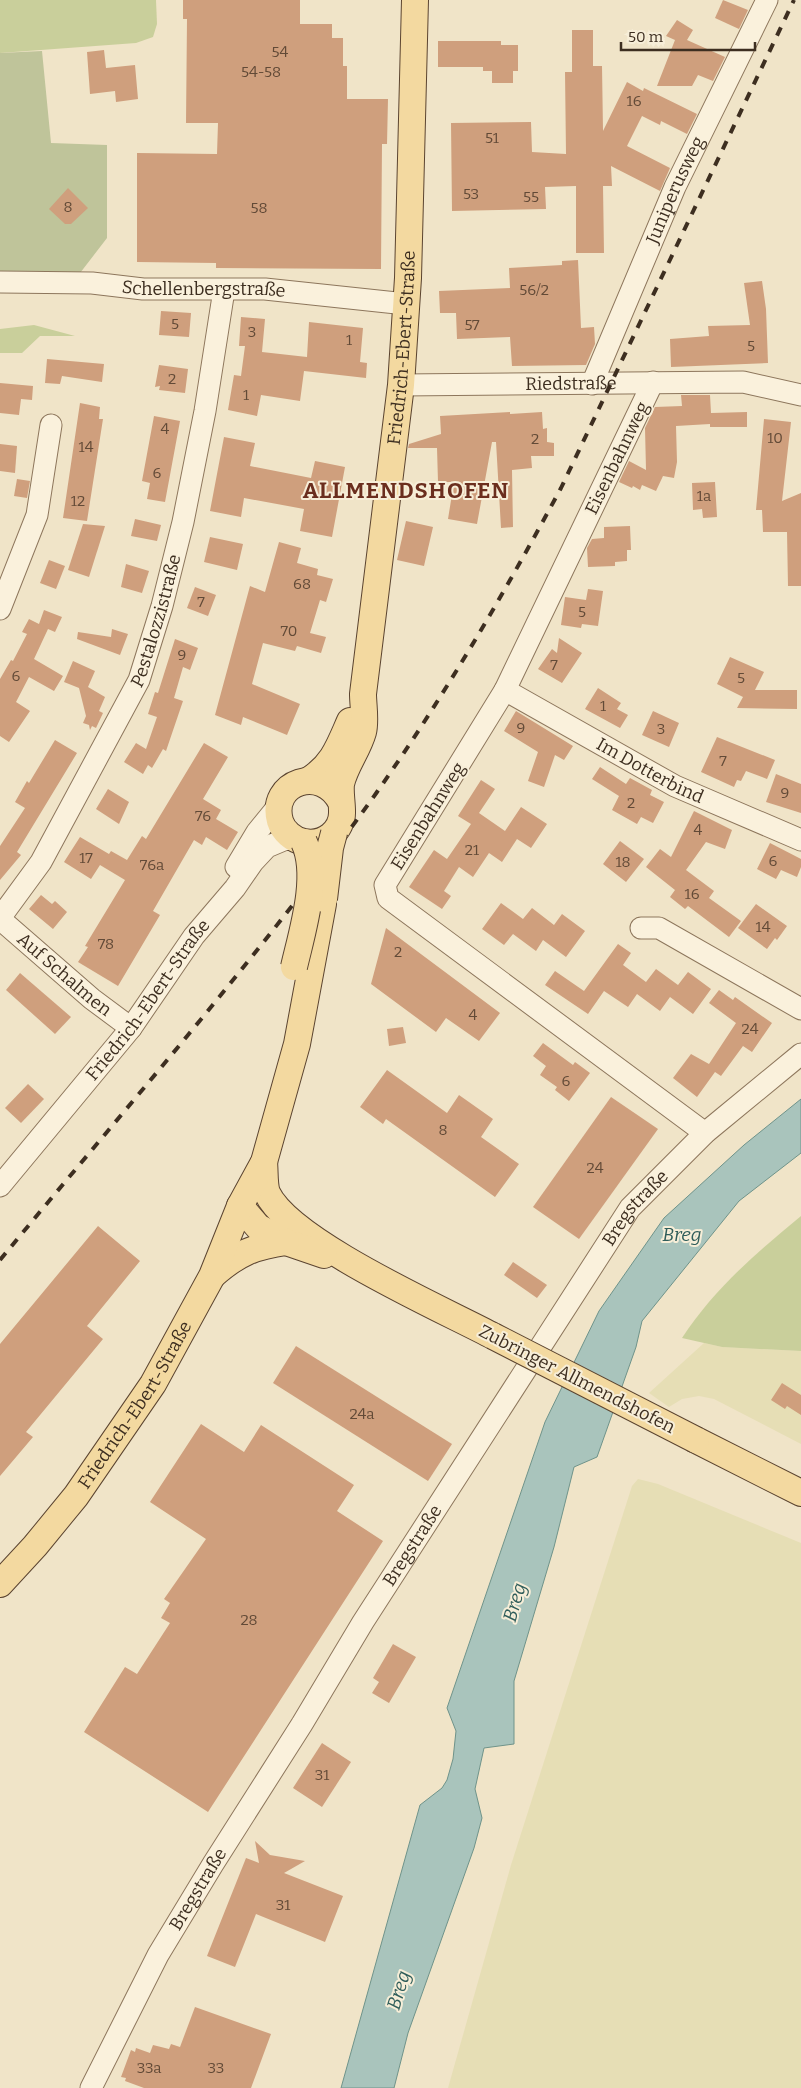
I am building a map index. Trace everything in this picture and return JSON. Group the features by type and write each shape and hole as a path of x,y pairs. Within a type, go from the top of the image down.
{"main road":[{"name":"Friedrich-Ebert-Straße","path":"300,841 321,842 334,833 342,818 339,798 341,784 364,730 363,694 401,385 406,304 415,0"},
{"name":"Friedrich-Ebert-Straße","path":"279,805 287,790 293,785 309,780 323,771 330,763 363,694"},
{"path":"309,780 325,783 339,798"},
{"path":"240,1206 274,1066 311,872 309,852 300,841 284,829 279,813 279,805"},
{"path":"240,1206 264,1162 297,1044 334,833"},
{"path":"264,1162 266,1192 283,1216 354,1264"},
{"name":"Friedrich-Ebert-Straße","path":"0,1584 36,1546 76,1496 148,1392 212,1276 240,1206"},
{"path":"240,1206 258,1227 286,1242 354,1264"},
{"path":"212,1276 228,1261 246,1251 261,1245 286,1242"},
{"name":"Zubringer Allmendshofen","path":"354,1264 801,1493"}],"street":[{"name":"Juniperusweg","path":"592,384 675,187 767,0"},
{"name":"Schellenbergstraße","path":"0,282 73,282 143,289 265,289 406,304"},
{"name":"Pestalozzistraße","path":"0,918 41,862 139,680 162,606 183,522 205,411 224,290"},
{"name":"Eisenbahnweg","path":"653,382 505,690 385,885 388,898 705,1132"},
{"name":"Riedstraße","path":"401,385 743,382 801,395"},
{"path":"0,609 38,515 51,425"},
{"name":"Im Dotterbind","path":"505,690 675,786 801,840"},
{"name":"Friedrich-Ebert-Straße","path":"218,908 228,880 257,832 279,805"},
{"name":"Friedrich-Ebert-Straße","path":"0,1186 131,1028 194,936 267,847 286,839 300,841"},
{"name":"Auf Schalmen","path":"0,918 92,1000 131,1028"},
{"path":"640,928 659,928 801,1009"},
{"name":"Bregstraße","path":"91,2088 158,1955 368,1614 630,1208 705,1132 801,1054"}],"shaded area":[{"path":"704,1343 722,1347 801,1351 801,1444 714,1399 699,1396 682,1399 669,1407 649,1393"},
{"path":"638,1479 658,1484 801,1543 801,2088 448,2088 511,1865 632,1486"}],"green space":[{"path":"0,0 156,0 157,24 153,37 136,43 0,53"},
{"path":"42,51 51,143 107,145 107,238 77,277 0,278 0,53"},
{"path":"34,325 75,336 40,336 22,353 0,353 0,329"},
{"path":"801,1216 801,1351 722,1347 682,1338 708,1303 737,1272"}],"water":[{"name":"Breg","path":"801,1099 801,1153 739,1201 642,1321 636,1347 597,1457 574,1467 554,1547 514,1681 514,1744 484,1748 475,1789 482,1818 474,1848 408,2033 394,2088 341,2088 420,1805 442,1788 447,1780 453,1759 456,1731 447,1708 545,1422 599,1311 664,1218 744,1145"}],"building":[{"path":"183,0 300,0 300,24 332,24 332,38 343,38 343,66 347,66 347,99 388,99 387,144 382,144 381,269 216,268 216,263 137,262 137,153 217,154 218,123 186,123 187,19 183,19"},
{"path":"723,0 748,10 739,29 715,18"},
{"path":"677,20 693,30 687,40 725,57 713,81 698,75 692,86 657,86 675,40 666,36"},
{"path":"572,30 593,30 593,66 602,66 603,131 627,82 643,91 644,88 697,114 687,134 661,121 660,125 642,116 627,146 670,168 660,191 611,166 612,186 603,186 604,253 576,253 576,186 545,187 546,209 452,211 451,123 531,122 532,152 566,154 565,72 572,72"},
{"path":"438,41 501,41 501,45 518,45 518,71 513,71 513,83 492,83 492,71 483,71 483,67 438,67"},
{"path":"104,50 106,68 135,65 138,99 116,102 115,91 90,94 87,52"},
{"path":"68,188 88,208 71,224 65,224 49,209"},
{"path":"578,260 581,328 594,327 595,344 586,365 512,366 510,337 457,339 456,313 440,313 439,291 510,288 509,268 562,265 562,261"},
{"path":"762,281 766,309 768,363 671,367 670,339 709,336 708,326 750,325 744,283"},
{"path":"161,311 191,313 189,337 159,335"},
{"path":"241,317 265,319 262,352 307,357 309,322 363,328 360,362 367,363 366,378 304,371 300,401 261,395 257,416 228,410 234,375 241,376 245,346 239,346"},
{"path":"47,359 104,364 102,382 62,376 60,384 45,383"},
{"path":"159,365 188,369 185,393 159,390 160,386 155,387"},
{"path":"0,383 33,386 32,400 21,399 19,415 0,413"},
{"path":"681,395 710,395 711,413 747,412 747,427 710,427 710,424 676,426 677,462 674,478 663,476 656,491 642,485 640,490 619,482 629,461 646,470 645,428 655,407 682,406"},
{"path":"80,403 100,407 99,419 103,419 87,521 63,518"},
{"path":"510,412 510,414 542,412 543,429 547,428 547,442 554,443 554,456 531,456 532,468 512,470 513,527 501,528 496,442 492,442 477,524 448,519 454,482 438,482 437,448 408,448 409,444 441,434 440,416"},
{"path":"154,416 180,421 165,502 147,499 150,483 142,481"},
{"path":"764,419 791,422 782,501 801,493 801,586 788,586 787,532 763,532 762,510 756,510"},
{"path":"224,437 255,443 250,466 311,478 315,461 345,467 332,537 300,531 304,509 244,498 241,517 210,511"},
{"path":"0,444 17,446 15,473 0,471"},
{"path":"17,479 30,481 27,498 14,496"},
{"path":"715,482 717,517 703,518 702,509 693,510 692,483"},
{"path":"135,519 161,525 157,541 131,536"},
{"path":"406,521 433,527 424,566 397,560"},
{"path":"83,524 105,526 89,577 68,570"},
{"path":"630,526 631,550 627,550 627,561 615,562 615,566 588,567 587,548 592,539 604,538 604,527"},
{"path":"210,537 243,544 237,570 204,562"},
{"path":"279,542 301,548 297,563 318,569 317,575 333,579 326,602 320,600 310,633 326,637 321,653 297,646 295,651 263,643 252,684 300,704 287,735 243,717 241,725 215,715 250,586 265,592"},
{"path":"49,560 65,566 56,589 40,583"},
{"path":"126,564 149,571 142,593 121,587"},
{"path":"195,587 216,595 208,616 187,608"},
{"path":"588,589 603,591 598,626 582,624 581,628 561,625 565,597 586,600"},
{"path":"44,610 62,617 55,632 48,629 34,659 63,676 54,691 29,677 16,702 30,711 9,742 0,736 0,679 11,660 13,661 27,634 22,632 29,619 39,624"},
{"path":"112,629 128,634 120,655 77,639 78,632 111,637"},
{"path":"559,638 582,653 562,683 538,669 552,649 557,653"},
{"path":"175,639 198,648 190,670 183,667 174,698 183,701 166,751 163,749 152,768 148,765 143,774 124,762 136,743 146,749 157,717 148,714 155,692 158,693"},
{"path":"730,657 764,672 755,690 797,690 797,709 737,708 743,697 717,684"},
{"path":"73,661 95,671 88,687 105,697 99,711 103,713 96,728 92,726 90,730 89,725 83,723 86,716 79,688 64,682"},
{"path":"598,688 621,703 617,709 628,715 620,728 585,709"},
{"path":"516,711 573,746 564,760 555,755 544,787 528,781 538,752 504,731"},
{"path":"653,711 679,723 669,747 642,735"},
{"path":"717,737 775,760 767,779 746,771 741,781 737,780 734,787 701,772"},
{"path":"55,740 77,753 17,852 21,855 0,880 0,846 25,808 15,802"},
{"path":"204,743 228,757 203,799 221,810 216,819 238,832 227,850 206,837 202,845 194,840 153,911 160,915 118,986 78,962 88,947 85,946 125,880 100,865 91,879 64,862 80,837 109,854 111,851 127,860 142,836 146,839"},
{"path":"600,767 626,784 630,778 652,790 650,795 664,802 653,823 641,817 637,824 612,810 619,796 592,779"},
{"path":"776,774 801,784 801,813 766,802"},
{"path":"481,780 495,789 479,813 505,831 521,807 547,824 531,848 517,839 502,862 489,853 473,877 459,867 444,891 451,896 442,909 409,887 434,850 447,859 471,824 458,816"},
{"path":"108,789 129,802 119,824 96,809"},
{"path":"694,811 732,830 725,849 706,842 686,870 714,891 709,898 741,921 729,937 688,906 685,909 670,897 675,890 646,867 660,849 671,857"},
{"path":"620,841 644,859 626,882 603,864"},
{"path":"770,843 801,859 801,867 797,877 781,870 776,879 757,869"},
{"path":"41,895 52,904 55,901 67,912 53,929 29,909"},
{"path":"501,903 523,919 532,908 554,925 562,914 585,931 566,957 543,940 536,951 513,934 504,945 482,929"},
{"path":"756,904 787,926 777,940 775,938 767,949 738,928"},
{"path":"386,928 500,1013 479,1041 446,1018 436,1032 371,984"},
{"path":"618,944 631,953 623,965 646,982 656,969 678,985 688,972 711,989 693,1014 670,997 660,1011 637,994 628,1007 604,991 588,1014 545,985 555,971 584,991"},
{"path":"20,973 71,1017 55,1034 6,990"},
{"path":"719,990 733,1000 735,997 772,1023 752,1052 743,1046 721,1076 715,1072 697,1097 673,1078 691,1054 709,1064 736,1023 709,1003"},
{"path":"403,1027 406,1043 389,1046 387,1029"},
{"path":"543,1043 573,1065 575,1062 590,1073 569,1101 555,1090 557,1087 540,1075 546,1066 533,1056"},
{"path":"387,1070 447,1113 459,1095 493,1119 481,1137 519,1164 495,1197 386,1119 383,1124 360,1107"},
{"path":"28,1084 44,1099 21,1123 5,1108"},
{"path":"611,1097 658,1129 579,1239 533,1207"},
{"path":"98,1226 140,1261 87,1326 103,1339 26,1432 33,1437 0,1476 0,1344"},
{"path":"513,1262 547,1285 537,1298 504,1275"},
{"path":"296,1346 452,1444 428,1481 273,1383"},
{"path":"782,1383 801,1395 801,1415 787,1406 785,1409 771,1400"},
{"path":"201,1424 244,1452 261,1425 354,1485 337,1511 383,1541 208,1812 84,1732 125,1667 137,1674 170,1623 161,1618 170,1603 164,1599 206,1539 150,1502"},
{"path":"393,1644 416,1657 389,1703 372,1693 379,1682 373,1678"},
{"path":"322,1743 351,1762 322,1807 293,1788"},
{"path":"255,1841 270,1855 305,1861 284,1873 343,1896 325,1942 256,1914 235,1967 207,1956 246,1858 259,1863"},
{"path":"195,2007 271,2034 251,2088 144,2088 125,2081 126,2078 121,2077 131,2050 135,2052 136,2048 150,2053 153,2045 169,2049 171,2044 180,2047"}],"railway":[{"path":"0,1260 193,1029 287,912 333,853 427,718 496,604 561,488 794,0"}],"district":[{"name":"ALLMENDSHOFEN","path":"406,490"}]}
